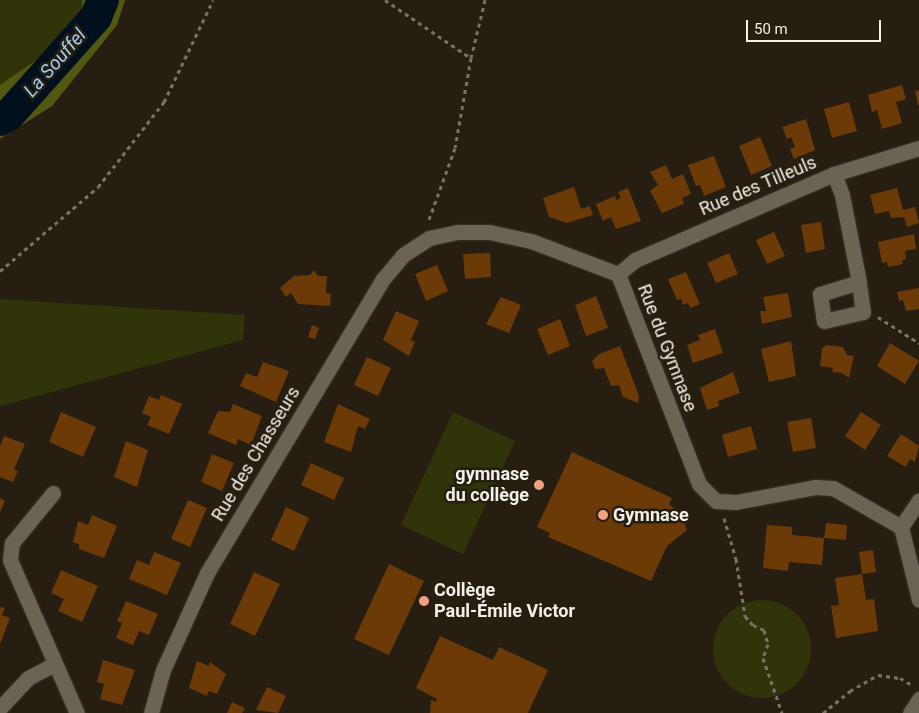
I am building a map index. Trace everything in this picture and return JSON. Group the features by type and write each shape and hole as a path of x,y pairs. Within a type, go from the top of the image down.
{"street":[{"name":"Rue des Tilleuls","path":"618,274 635,260 834,174 919,148"},
{"path":"834,174 842,195 859,282 863,312 824,322 820,294 859,282"},
{"name":"Rue du Gymnase","path":"429,238 458,232 490,232 531,241 618,274 699,484 716,501"},
{"name":"Rue des Chasseurs","path":"152,713 163,670 207,573 382,279 403,254 429,238"},
{"path":"716,501 736,502 815,488 833,488 901,527 919,600"},
{"path":"53,493 12,543 10,560 54,664 78,713"},
{"path":"901,527 919,500"},
{"path":"0,708 28,678 54,664"},
{"path":"910,713 919,699"}],"path":[{"path":"0,271 98,187 164,102 213,0"},
{"path":"385,0 471,58"},
{"path":"429,238 427,218 455,148 471,58 485,0"},
{"path":"863,312 881,318 919,344"},
{"path":"716,501 728,527 736,559 745,616 752,625 764,630 768,644 763,658 782,713"},
{"path":"823,713 850,691 878,674 900,678 919,690"}],"green space":[{"path":"0,0 82,0 83,12 49,51 0,85"},
{"path":"82,0 125,0 117,25 52,106 0,139 0,85 49,51 83,12"},
{"path":"0,299 245,315 243,340 0,406"},
{"path":"453,412 515,441 463,554 401,525"},
{"path":"762,600 781,604 797,614 807,630 811,649 807,668 797,684 781,694 762,698 743,694 727,684 717,668 713,649 717,630 727,614 743,604"}],"building":[{"path":"902,85 906,99 896,102 902,123 882,129 877,110 872,112 868,95"},
{"path":"919,90 919,105 918,105 915,91"},
{"path":"849,102 857,131 832,138 824,109"},
{"path":"806,119 815,150 794,159 790,149 795,147 791,137 787,139 782,127"},
{"path":"760,137 772,166 751,175 739,146"},
{"path":"714,156 726,187 704,196 700,185 696,186 688,165"},
{"path":"666,165 672,179 683,174 691,194 682,198 684,204 662,213 650,191 658,185 650,172"},
{"path":"574,187 581,209 590,206 593,215 567,223 549,217 543,198"},
{"path":"628,188 641,221 616,229 611,217 603,221 596,204 615,196 616,200 621,198 618,192"},
{"path":"897,188 903,210 915,207 919,223 907,227 904,217 891,218 889,211 875,214 870,195"},
{"path":"821,222 825,249 806,253 801,225"},
{"path":"774,232 785,256 767,264 756,240"},
{"path":"914,234 916,249 905,251 906,259 902,260 903,264 888,267 887,262 882,263 878,242"},
{"path":"490,253 491,277 465,279 463,254"},
{"path":"729,253 738,274 716,283 707,263"},
{"path":"437,265 448,291 426,301 415,274"},
{"path":"314,270 318,276 327,276 326,293 331,294 330,306 298,304 291,293 286,297 280,288 294,276 310,275"},
{"path":"686,272 700,304 690,308 688,303 683,305 681,299 677,300 668,279"},
{"path":"919,288 919,309 906,311 903,300 899,301 897,292"},
{"path":"788,293 792,317 762,324 760,311 766,311 763,297"},
{"path":"596,296 608,328 586,336 575,305"},
{"path":"501,297 521,305 509,333 486,324"},
{"path":"396,311 419,321 411,340 415,342 409,356 383,340"},
{"path":"560,319 570,346 548,355 537,329"},
{"path":"312,325 319,328 315,339 308,337"},
{"path":"715,329 723,353 693,363 687,345 700,340 698,335"},
{"path":"791,341 796,376 769,382 761,349"},
{"path":"890,343 919,361 905,384 877,366"},
{"path":"827,345 843,347 847,355 854,356 849,378 842,373 832,372 833,368 820,366 822,348"},
{"path":"620,346 639,396 638,403 623,397 619,385 611,386 604,368 595,369 592,361 599,354"},
{"path":"367,357 391,368 378,396 354,385"},
{"path":"263,362 289,371 276,402 240,386 246,373 257,377"},
{"path":"733,372 740,393 718,401 719,406 707,410 700,388"},
{"path":"161,395 182,404 169,434 147,425 151,417 142,413 149,396 159,400"},
{"path":"233,404 262,416 251,445 238,439 236,445 208,433 218,411 230,412"},
{"path":"338,404 370,419 365,429 358,426 351,452 324,442"},
{"path":"61,412 96,427 83,457 49,442"},
{"path":"861,412 881,425 865,450 845,436"},
{"path":"811,418 816,448 793,452 787,422"},
{"path":"751,426 757,449 728,457 722,435"},
{"path":"901,434 919,446 915,462 910,459 906,467 887,456"},
{"path":"4,436 25,444 14,469 18,471 13,482 0,477 0,446"},
{"path":"126,441 148,450 137,487 114,477"},
{"name":"Gymnase","path":"572,452 672,498 669,504 681,514 687,530 667,546 651,581 548,537 550,533 537,527"},
{"path":"212,454 234,463 222,491 201,482"},
{"path":"311,463 344,478 334,500 301,485"},
{"path":"0,498 5,501 0,512"},
{"path":"188,500 207,508 190,547 171,539"},
{"path":"286,507 309,518 294,551 271,540"},
{"path":"92,515 117,526 104,558 79,549 79,544 73,542 78,521 88,525"},
{"path":"826,523 847,525 846,540 824,538"},
{"path":"767,525 792,527 792,535 824,538 822,565 789,562 788,571 763,568"},
{"path":"873,550 876,572 862,574 859,552"},
{"path":"154,552 181,563 167,595 129,579 137,560 149,565"},
{"path":"389,564 424,581 389,655 354,639"},
{"path":"61,570 98,586 82,622 58,611 64,599 51,593"},
{"path":"254,572 280,584 255,636 230,624"},
{"path":"862,574 866,600 874,599 878,631 836,638 831,606 839,605 835,578"},
{"path":"126,601 158,614 149,635 139,631 133,645 116,638 122,623 117,621"},
{"path":"0,607 5,608 2,615 10,618 0,644"},
{"path":"440,636 493,660 499,647 548,670 528,713 430,713 431,700 436,702 437,699 416,688"},
{"path":"103,660 135,670 122,705 100,699 104,684 97,682"},
{"path":"197,661 209,666 210,662 226,674 217,694 209,691 207,696 189,688"},
{"path":"267,687 286,696 278,713 256,710"},
{"path":"232,702 245,708 242,713 227,713"}],"waterway":[{"name":"La Souffel","path":"0,120 9,115 96,17 103,0"}],"place":[{"name":"gymnase du collège","path":"539,485"},
{"name":"Gymnase","path":"603,515"},
{"name":"Collège Paul-Émile Victor","path":"424,601"}]}
